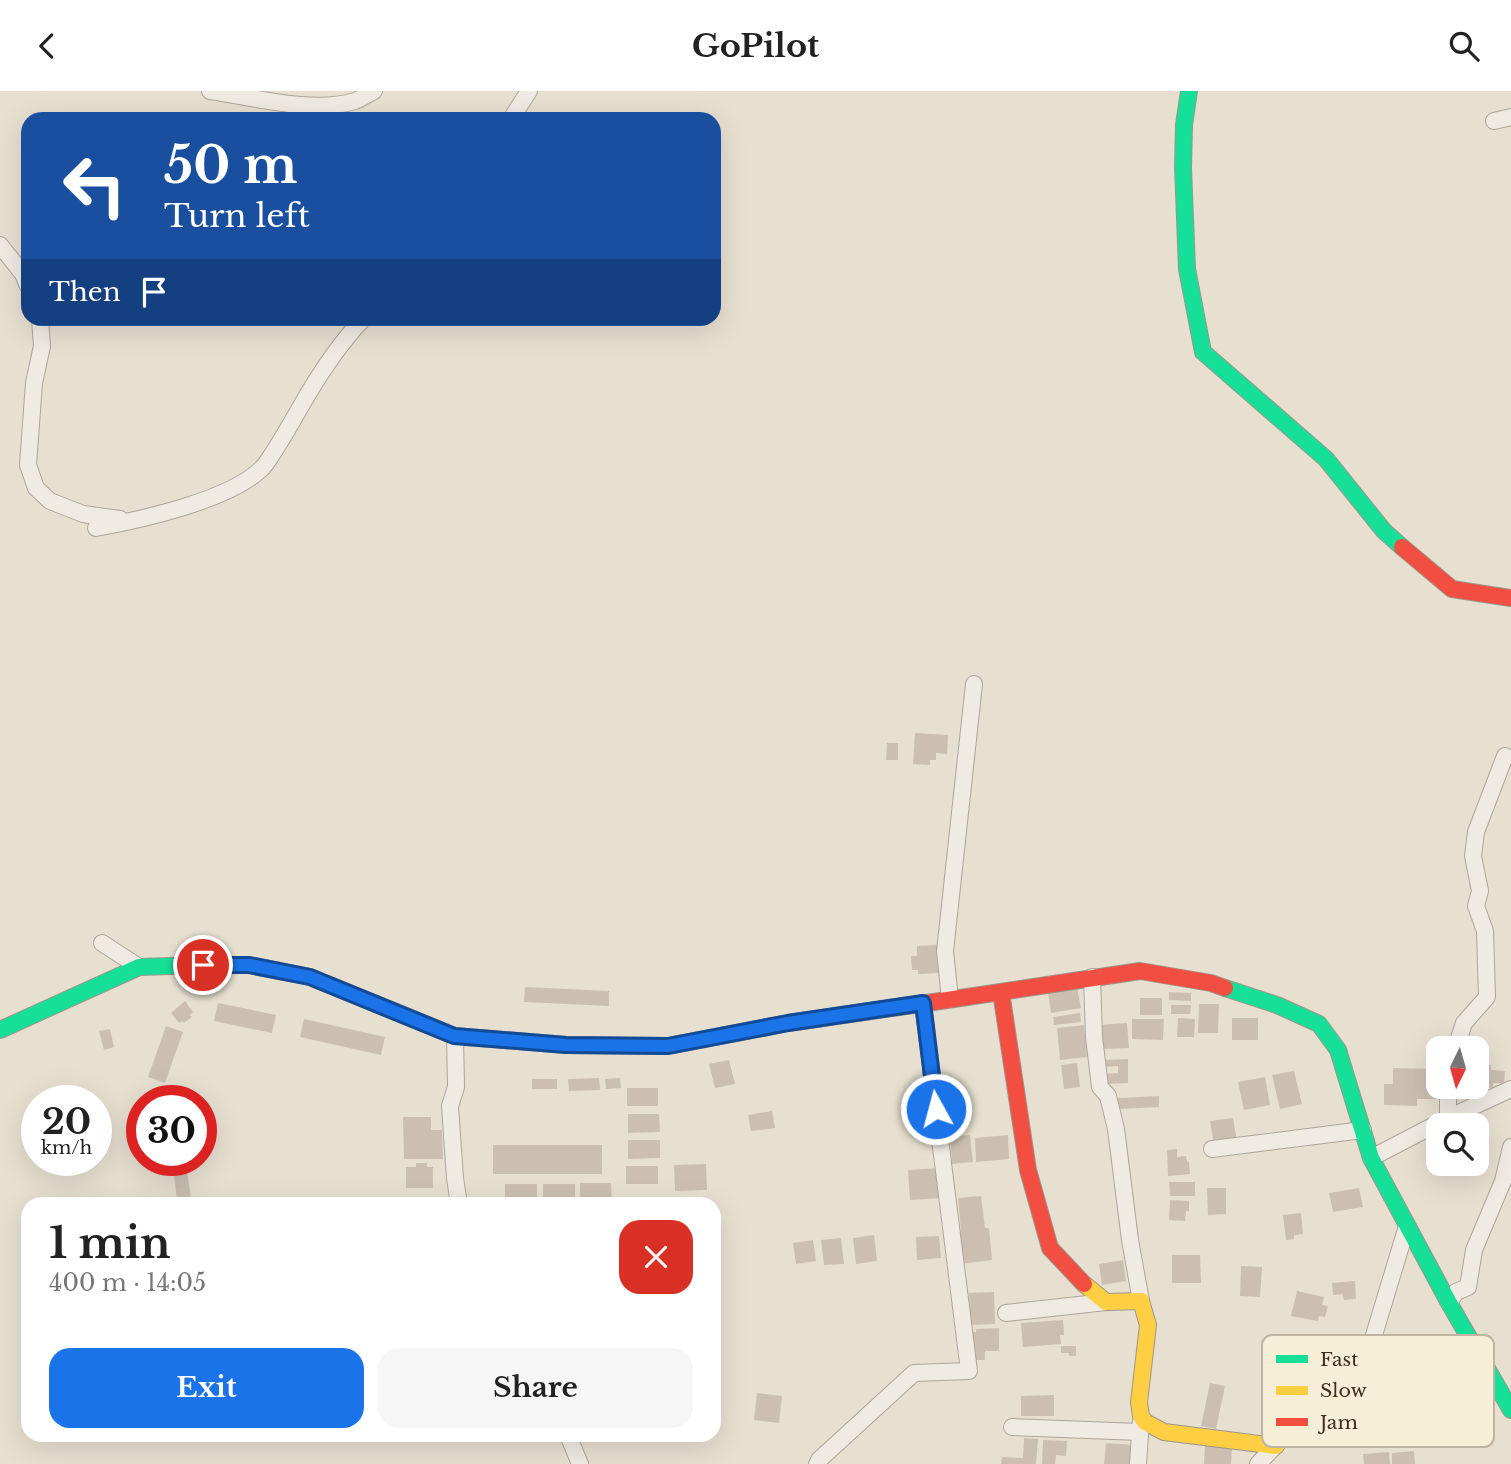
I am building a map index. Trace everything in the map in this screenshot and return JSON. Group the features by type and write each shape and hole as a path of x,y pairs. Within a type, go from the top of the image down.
{"street":[{"path":"210,91 298,105 355,101 374,91"},
{"path":"516,112 529,91"},
{"path":"1189,91 1184,125 1183,167 1187,269 1203,352 1326,459 1384,531 1451,589 1511,598"},
{"path":"1494,121 1511,117"},
{"path":"0,245 21,271"},
{"path":"41,326 43,346 34,383 28,465 36,488 50,501 83,514 133,521"},
{"path":"96,528 133,521 233,489 262,469 316,382 358,326"},
{"path":"950,999 945,951 974,684"},
{"path":"1460,1036 1464,1023 1487,997 1485,931 1476,906 1480,891 1474,856 1476,832 1505,756"},
{"path":"102,943 138,967"},
{"path":"0,1030 138,967 249,965 310,977 454,1036 566,1045 668,1046 788,1023 1140,971 1211,983 1277,1005 1319,1024 1338,1050 1371,1158 1468,1335"},
{"path":"1092,977 1094,1037 1100,1087 1108,1095 1116,1129 1130,1240 1148,1325 1139,1402 1141,1424 1138,1464"},
{"path":"1001,992 1028,1170 1050,1248 1085,1285 1106,1302"},
{"path":"817,1464 914,1373 969,1371 923,1003"},
{"path":"454,1036 456,1087 450,1106 458,1197"},
{"path":"1459,1113 1511,1089"},
{"path":"1371,1158 1426,1129"},
{"path":"1212,1149 1363,1130"},
{"path":"1449,1303 1456,1292 1468,1287 1474,1250 1503,1181 1511,1147"},
{"path":"1374,1335 1407,1226"},
{"path":"1006,1313 1106,1302 1141,1301"},
{"path":"1494,1381 1511,1410"},
{"path":"1013,1427 1144,1422 1164,1432 1262,1444"},
{"path":"571,1442 580,1464"},
{"path":"1258,1464 1275,1447"}],"building":[{"path":"915,733 948,735 947,754 936,753 936,760 930,760 930,765 913,764"},
{"path":"887,743 898,743 898,760 886,760"},
{"path":"937,945 939,973 918,974 918,970 912,970 911,956 917,956 917,946"},
{"path":"525,987 609,991 609,1006 524,1002"},
{"path":"1077,987 1081,1008 1051,1013 1048,992"},
{"path":"1169,992 1191,993 1191,1001 1169,1000"},
{"path":"1140,998 1162,998 1162,1015 1140,1015"},
{"path":"185,1001 193,1012 190,1015 192,1017 179,1023 171,1013"},
{"path":"218,1003 276,1015 272,1033 214,1021"},
{"path":"1199,1004 1219,1004 1218,1033 1198,1033"},
{"path":"1171,1005 1191,1005 1190,1014 1171,1014"},
{"path":"1080,1013 1081,1022 1054,1025 1053,1017"},
{"path":"1178,1018 1195,1019 1194,1037 1177,1037"},
{"path":"1232,1018 1258,1018 1258,1040 1232,1040"},
{"path":"304,1019 385,1037 381,1055 300,1037"},
{"path":"1132,1019 1164,1019 1163,1040 1132,1039"},
{"path":"1127,1023 1129,1048 1099,1049 1097,1025"},
{"path":"1084,1025 1087,1057 1060,1060 1057,1028"},
{"path":"166,1026 183,1032 165,1083 148,1077"},
{"path":"110,1029 114,1047 104,1050 99,1031"},
{"path":"1128,1059 1128,1083 1104,1084 1104,1074 1118,1073 1118,1066 1103,1067 1103,1060"},
{"path":"729,1060 735,1084 715,1088 709,1064"},
{"path":"1077,1063 1080,1087 1064,1089 1061,1065"},
{"path":"1489,1065 1491,1070 1505,1071 1504,1083 1493,1083 1493,1088 1489,1088"},
{"path":"1393,1068 1426,1069 1426,1099 1417,1099 1417,1106 1384,1105 1384,1084 1393,1084"},
{"path":"1294,1071 1302,1104 1280,1109 1272,1075"},
{"path":"1265,1077 1270,1105 1244,1110 1238,1082"},
{"path":"599,1078 600,1090 569,1091 568,1079"},
{"path":"620,1078 621,1088 606,1089 605,1079"},
{"path":"532,1079 557,1079 557,1089 532,1089"},
{"path":"627,1088 658,1088 658,1106 627,1106"},
{"path":"1159,1096 1159,1107 1119,1109 1118,1098"},
{"path":"772,1111 775,1128 751,1131 748,1115"},
{"path":"628,1114 659,1114 660,1132 628,1133"},
{"path":"403,1117 431,1117 431,1130 442,1130 443,1159 404,1159"},
{"path":"1233,1118 1237,1141 1214,1145 1210,1121"},
{"path":"970,1135 973,1162 952,1164 950,1137"},
{"path":"1008,1135 1009,1159 976,1162 975,1138"},
{"path":"628,1140 660,1140 660,1158 628,1159"},
{"path":"493,1145 602,1145 602,1174 493,1174"},
{"path":"1177,1149 1177,1157 1186,1156 1190,1174 1168,1176 1167,1150"},
{"path":"416,1163 427,1163 427,1167 433,1167 433,1188 406,1188 406,1167 416,1167"},
{"path":"706,1164 707,1190 675,1191 674,1165"},
{"path":"626,1166 658,1166 658,1184 626,1184"},
{"path":"939,1168 942,1198 910,1200 908,1170"},
{"path":"174,1176 188,1176 191,1197 177,1197"},
{"path":"1169,1182 1195,1182 1195,1196 1170,1196"},
{"path":"580,1183 611,1183 612,1197 580,1197"},
{"path":"505,1184 537,1184 537,1197 505,1197"},
{"path":"543,1184 575,1184 575,1197 543,1197"},
{"path":"1207,1188 1226,1188 1226,1214 1208,1215"},
{"path":"1359,1188 1363,1207 1333,1212 1329,1193"},
{"path":"981,1196 985,1228 989,1228 992,1260 960,1264 958,1198"},
{"path":"1170,1200 1189,1201 1185,1221 1169,1220"},
{"path":"1301,1213 1303,1234 1286,1240 1283,1215"},
{"path":"874,1235 877,1261 856,1264 853,1238"},
{"path":"939,1236 941,1258 917,1260 916,1237"},
{"path":"841,1238 844,1264 824,1265 821,1240"},
{"path":"813,1240 816,1261 796,1264 793,1243"},
{"path":"1172,1255 1200,1255 1201,1283 1172,1283"},
{"path":"1123,1260 1126,1281 1102,1285 1099,1264"},
{"path":"1241,1266 1262,1267 1260,1297 1240,1296"},
{"path":"1355,1281 1356,1299 1344,1300 1343,1294 1333,1295 1332,1283"},
{"path":"1297,1291 1324,1297 1322,1305 1328,1306 1325,1317 1319,1316 1318,1321 1291,1316"},
{"path":"994,1292 995,1324 970,1325 969,1293"},
{"path":"1063,1320 1064,1335 1060,1335 1061,1344 1023,1347 1021,1323"},
{"path":"999,1328 999,1351 985,1351 985,1360 975,1360 971,1332 976,1332 976,1329"},
{"path":"1061,1346 1076,1346 1076,1356 1061,1353"},
{"path":"1210,1383 1225,1386 1216,1429 1201,1426"},
{"path":"757,1393 782,1396 779,1423 754,1420"},
{"path":"1054,1395 1054,1416 1021,1416 1021,1396"},
{"path":"1024,1438 1038,1439 1036,1464 1001,1464 1002,1457 1023,1458"},
{"path":"1043,1440 1067,1441 1066,1456 1056,1455 1055,1464 1042,1464"},
{"path":"1106,1443 1133,1445 1132,1464 1104,1464"},
{"path":"1205,1446 1232,1448 1231,1464 1204,1464"},
{"path":"1414,1451 1415,1464 1392,1464 1392,1453"},
{"path":"1389,1452 1390,1464 1364,1464 1363,1454"}],"traffic: fast":[{"path":"1189,91 1184,125 1183,167 1187,269 1203,352 1326,459 1384,531 1402,547"},
{"path":"0,1030 139,967 203,965 249,965 310,977 455,1036 566,1045 668,1046 788,1023 927,1003"},
{"path":"1225,988 1277,1005 1319,1024 1338,1050 1371,1158 1468,1335"},
{"path":"1494,1381 1511,1410"}],"traffic: slow":[{"path":"1084,1284 1106,1302 1141,1301 1148,1325 1139,1402 1141,1416 1145,1422 1164,1432 1262,1444"}],"traffic: jam":[{"path":"1402,547 1452,589 1511,598"},
{"path":"927,1003 1140,971 1211,983 1225,988"},
{"path":"1001,992 1028,1170 1050,1248 1084,1284"}],"route":[{"path":"203,965 249,965 310,977 454,1036 566,1045 668,1046 788,1023 923,1003 936,1109"}]}
